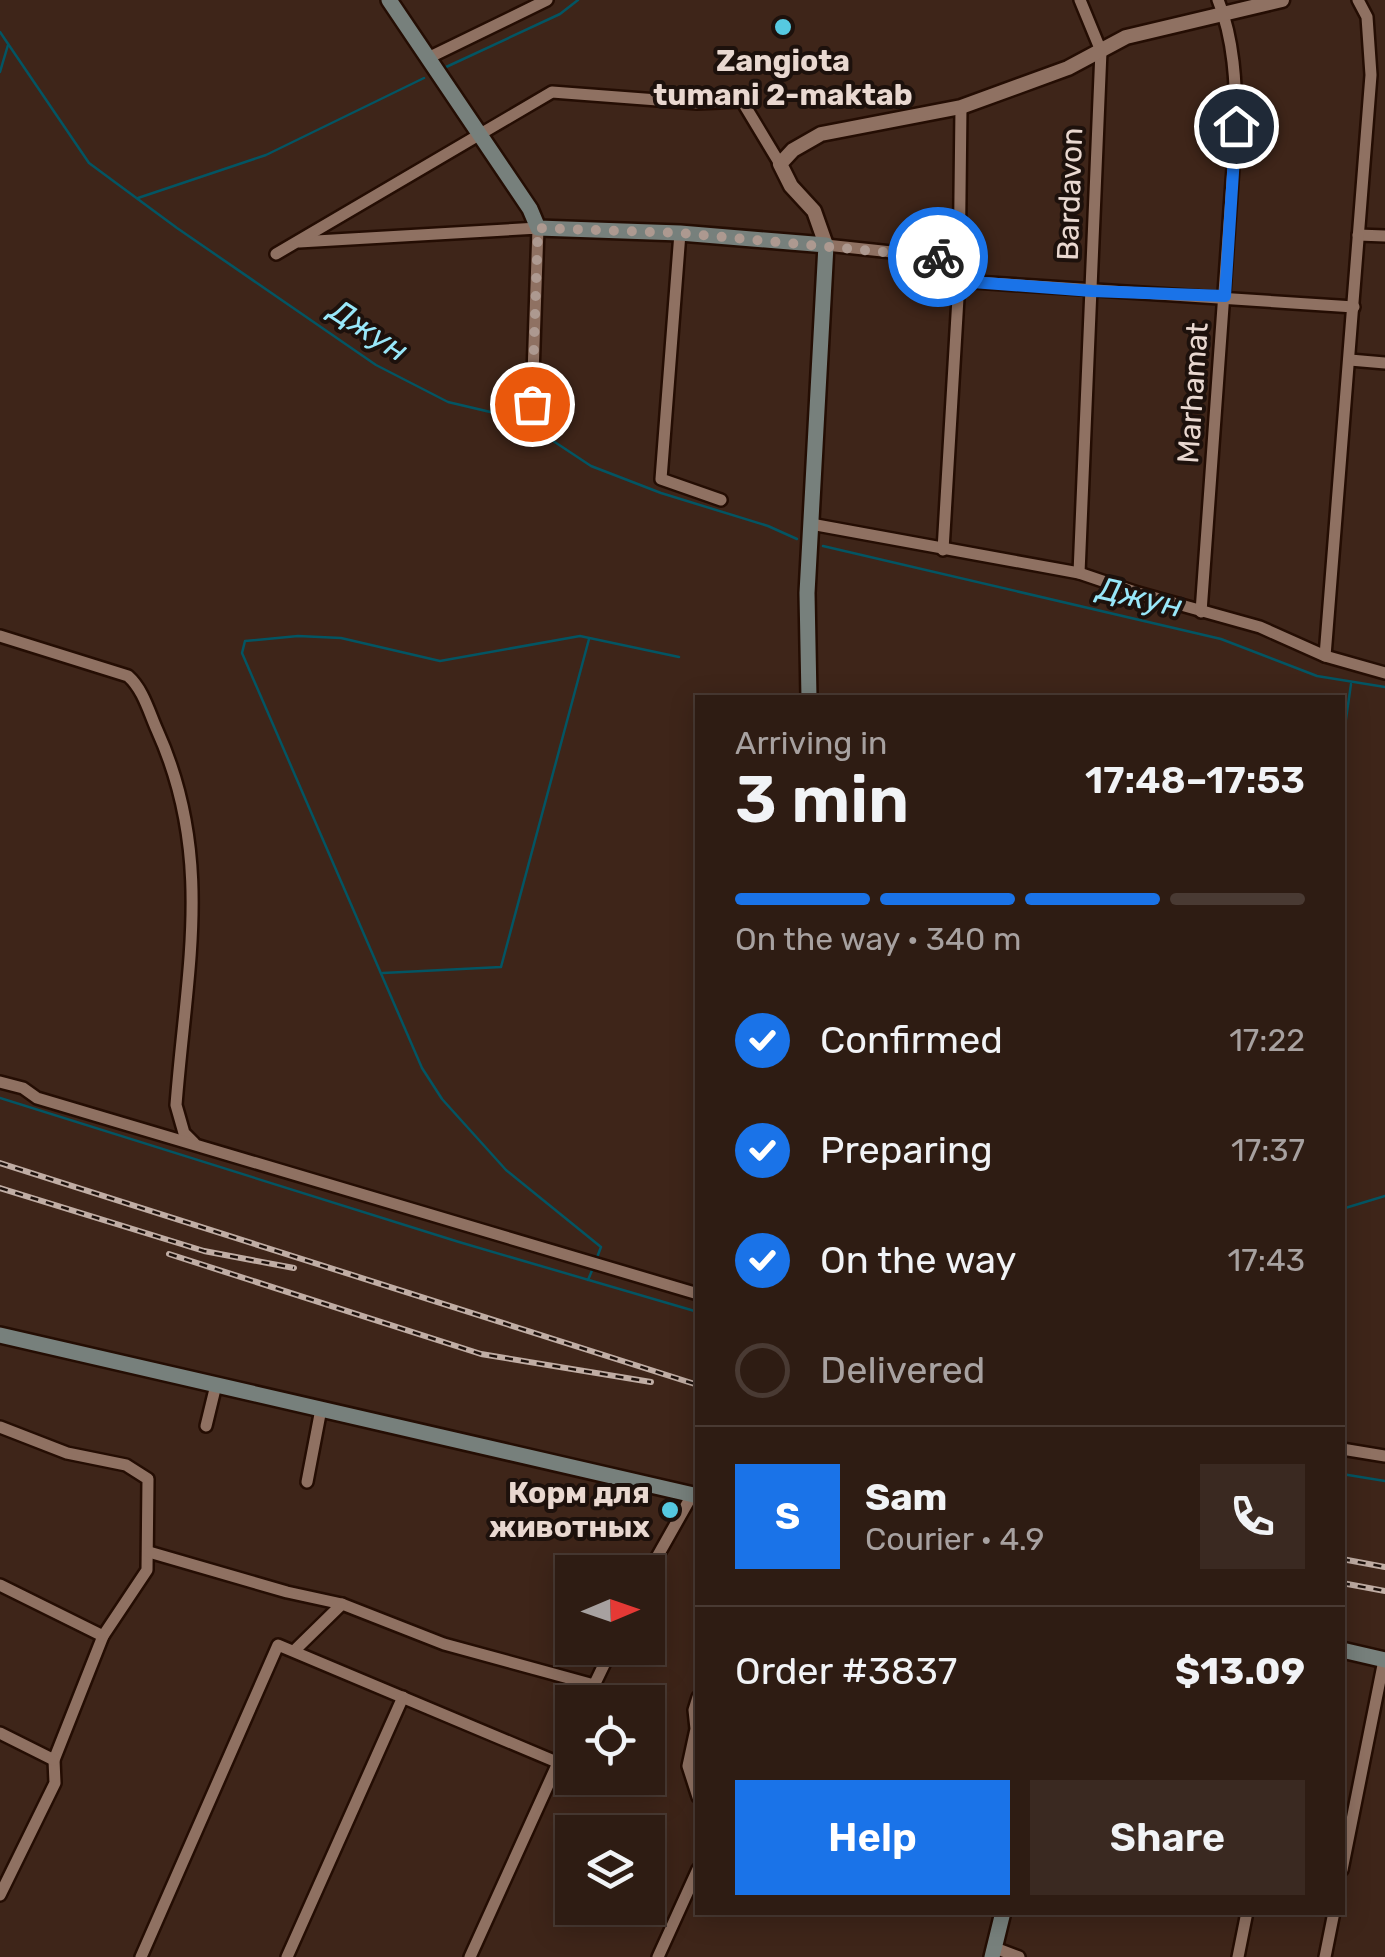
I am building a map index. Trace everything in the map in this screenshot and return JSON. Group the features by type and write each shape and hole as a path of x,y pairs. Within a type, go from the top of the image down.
{"main road":[{"path":"389,0 530,210 538,228 680,233 826,245 808,593 809,695"},
{"path":"0,1334 695,1495"},
{"path":"1345,1651 1384,1660"},
{"path":"994,1952 1002,1915"}],"street":[{"name":"Bardavon","path":"1078,573 1101,50 1080,0"},
{"path":"780,164 793,150 821,134 960,108 1068,68 1126,36 1221,7 1282,0"},
{"path":"1325,656 1371,75 1367,18 1358,0"},
{"path":"428,58 538,2"},
{"name":"Marhamat","path":"1202,612 1236,82 1221,7"},
{"path":"276,254 552,92 698,103 742,101 791,186 814,212 826,245 957,259"},
{"path":"944,550 959,281 960,108"},
{"path":"296,242 538,228 532,404"},
{"path":"680,233 661,479 721,500"},
{"path":"1358,235 1385,236"},
{"path":"959,281 1354,307"},
{"path":"1350,360 1385,362"},
{"path":"811,524 1078,573 1260,628 1325,656 1385,674"},
{"path":"0,636 128,676 142,694 174,768 188,833 194,910 171,1137"},
{"path":"0,1082 23,1088 37,1098 695,1293"},
{"path":"176,1105 184,1134 196,1144"},
{"path":"206,1426 216,1385"},
{"path":"306,1482 321,1409"},
{"path":"0,1427 67,1453 126,1465 148,1479 147,1570 103,1636 54,1760 54,1783 6,1868 0,1896"},
{"path":"1345,1449 1385,1456"},
{"path":"659,1555 695,1495"},
{"path":"148,1552 342,1604 444,1644 594,1685 604,1665"},
{"path":"0,1585 103,1636"},
{"path":"294,1652 342,1604"},
{"path":"141,1957 278,1645 555,1760"},
{"path":"1345,1855 1384,1660"},
{"path":"287,1957 403,1697"},
{"path":"0,1733 54,1760"},
{"path":"695,1734 688,1766 695,1787"},
{"path":"470,1957 555,1771"},
{"path":"659,1957 695,1876"},
{"path":"1238,1957 1246,1915"},
{"path":"1325,1957 1333,1915"},
{"path":"994,1952 1019,1957"}],"waterway":[{"path":"444,68 560,14 578,0"},
{"name":"Джун","path":"0,32 89,163 376,365 448,402 520,419 591,466 797,539"},
{"path":"0,72 8,45"},
{"path":"138,198 266,155 424,78"},
{"name":"Джун","path":"823,546 1221,639 1317,676 1385,687"},
{"path":"596,1260 601,1247 506,1170 442,1099 422,1068 242,653 245,641 298,636 341,638 440,661 580,636 679,657"},
{"path":"383,973 501,967 589,639"},
{"path":"1345,726 1351,684"},
{"path":"0,1098 459,1242 695,1311"},
{"path":"1345,1208 1385,1196"},
{"path":"588,1280 593,1268"},
{"path":"1345,1474 1385,1481"}],"railway":[{"path":"0,1163 695,1384"},
{"path":"0,1188 204,1251 294,1268"},
{"path":"169,1254 481,1354 651,1382"},
{"path":"1345,1560 1385,1567"},
{"path":"1345,1584 1385,1591"}],"way so far":[{"path":"532,404 538,228 680,233 938,257"}],"place":[{"name":"Zangiota tumani 2-maktab","path":"783,27"},
{"name":"Корм для животных","path":"670,1510"}],"route":[{"path":"938,257 957,259 959,281 1225,296 1236,126"}]}
